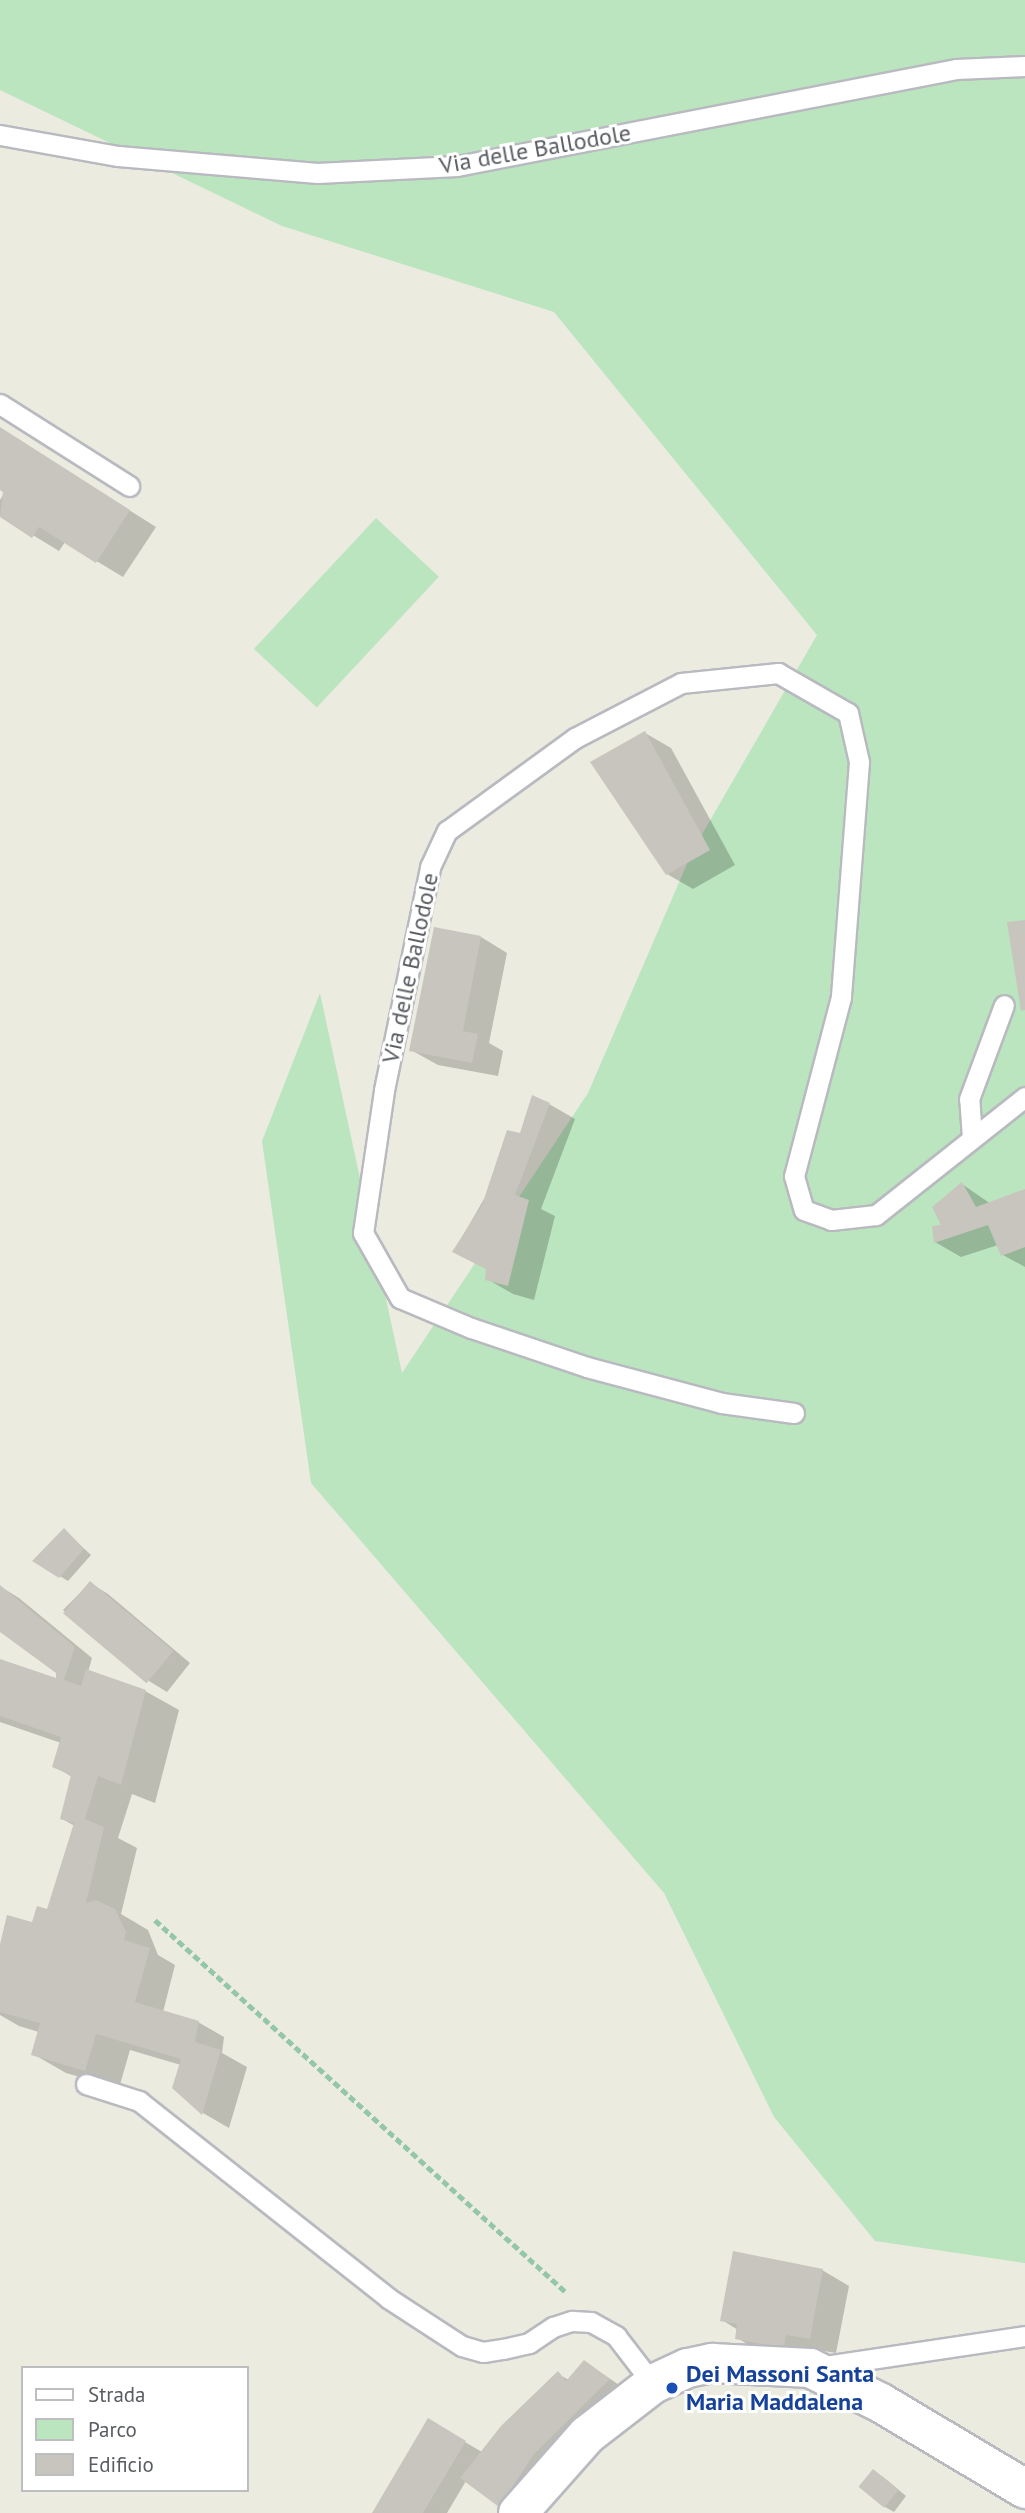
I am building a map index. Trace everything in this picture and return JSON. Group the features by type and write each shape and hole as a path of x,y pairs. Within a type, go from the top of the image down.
{"street":[{"path":"518,2513 587,2435 653,2384 688,2368 712,2363 810,2368 881,2403 1025,2489"}],"lane":[{"name":"Via delle Ballodole","path":"0,135 118,156 317,173 457,166 956,69 1025,66"},
{"path":"0,404 129,486"},
{"name":"Via delle Ballodole","path":"794,1413 722,1404 587,1367 471,1328 400,1298 363,1233 384,1090 430,867 447,831 575,738 681,683 778,673 848,713 859,762 841,997 794,1176 804,1210 831,1220 876,1215 1025,1097"},
{"path":"972,1138 969,1099 1004,1005"},
{"path":"86,2084 139,2101 388,2298 462,2346 482,2352 503,2349 529,2343 553,2327 572,2321 591,2322 616,2336 653,2384"},
{"path":"810,2368 1025,2336"}],"path":[{"path":"155,1920 565,2290 591,2322"}],"green space":[{"path":"0,0 1025,0 1025,2263 875,2241 774,2117 664,1893 311,1483 262,1141 320,993 402,1373 588,1093 693,850 817,635 554,312 282,226 0,90"},
{"path":"376,518 439,577 317,708 254,649"}],"building":[{"path":"0,427 130,510 96,563 39,527 32,538 0,517 3,492 0,490"},
{"path":"645,731 710,850 666,875 590,762"},
{"path":"1025,920 1025,1010 1021,1011 1007,922"},
{"path":"434,927 481,936 463,1031 478,1034 472,1063 409,1051"},
{"path":"532,1095 550,1103 515,1195 529,1200 508,1286 485,1280 486,1269 452,1252 482,1205 507,1130 520,1133"},
{"path":"962,1182 976,1207 1025,1189 1025,1247 1001,1256 988,1225 934,1243 932,1226 941,1225 932,1207"},
{"path":"64,1528 84,1549 59,1578 32,1561"},
{"path":"90,1581 173,1651 147,1683 63,1613"},
{"path":"0,1585 75,1647 64,1680 81,1686 86,1669 146,1690 121,1785 98,1776 85,1819 104,1827 86,1903 96,1900 115,1909 126,1932 124,1940 150,1948 135,2002 199,2021 195,2042 221,2050 202,2115 172,2088 181,2059 96,2034 85,2071 31,2055 40,2023 0,2012 0,1944 7,1915 32,1922 37,1906 47,1909 74,1823 60,1819 71,1775 52,1767 61,1737 0,1716 0,1659 56,1678 56,1673 0,1632"},
{"path":"733,2251 823,2269 810,2339 786,2335 784,2348 735,2339 737,2324 720,2321"},
{"path":"584,2360 610,2379 534,2454 499,2507 460,2478 501,2426 558,2371 566,2381"},
{"path":"428,2418 466,2441 423,2513 372,2513"},
{"path":"873,2469 899,2490 884,2508 859,2487"}],"place":[{"name":"Dei Massoni Santa Maria Maddalena","path":"672,2388"}]}
